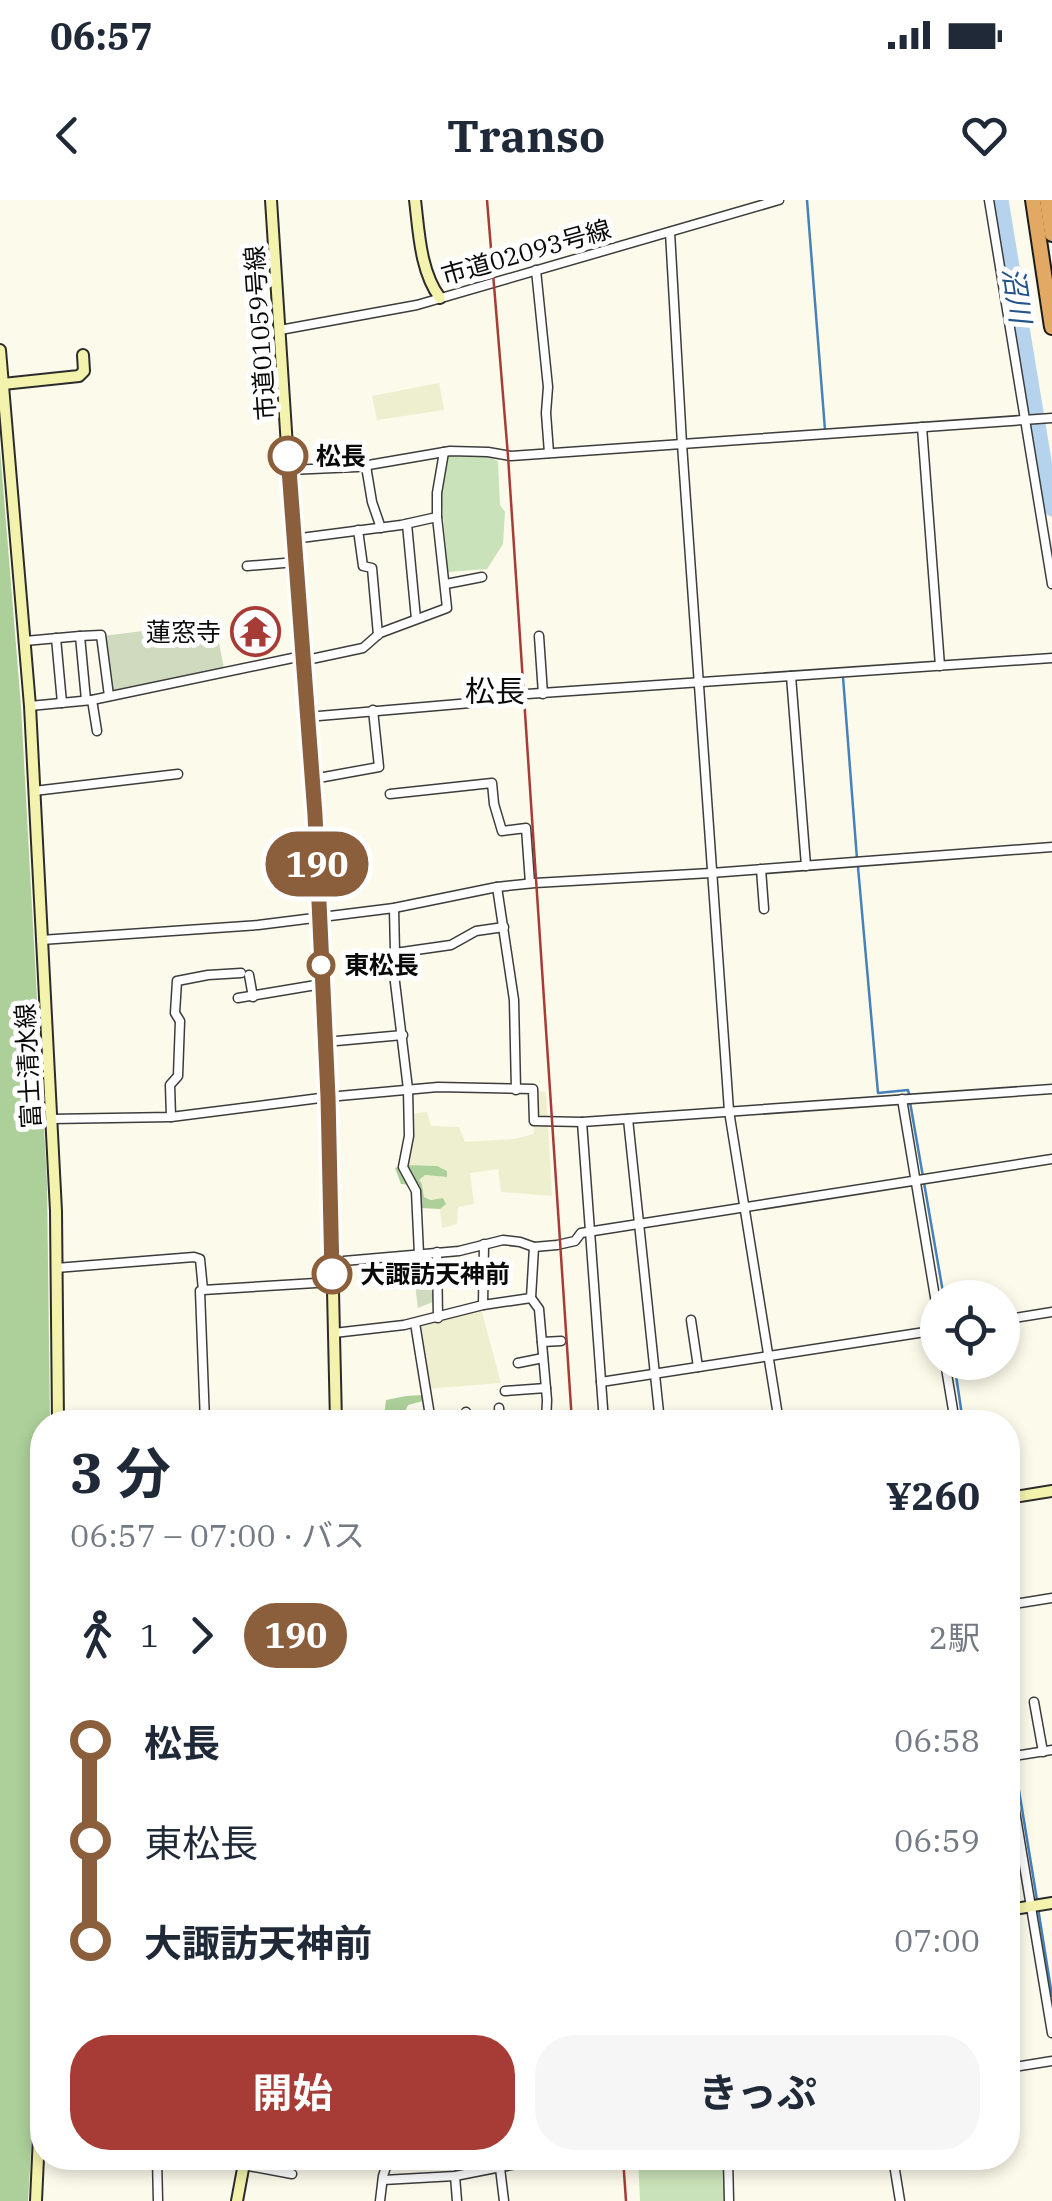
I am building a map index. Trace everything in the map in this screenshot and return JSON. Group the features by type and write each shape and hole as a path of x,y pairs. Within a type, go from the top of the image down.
{"highway":[{"path":"1033,200 1052,327"},
{"path":"1047,200 1052,234"}],"street":[{"name":"市道01059号線","path":"271,200 312,778 328,1097 336,1410"},
{"path":"416,200 422,254 435,300"},
{"name":"市道02093号線","path":"280,330 435,300 779,200"},
{"path":"989,200 1052,584"},
{"path":"670,232 710,874 729,1112 777,1410"},
{"path":"536,270 548,387 549,453"},
{"name":"富士清水線","path":"0,350 30,706 51,1119 58,1410"},
{"path":"3,384 79,376 84,370 83,355"},
{"path":"289,470 366,466 444,452 508,456 1050,418"},
{"path":"922,427 940,666"},
{"path":"30,706 89,700 363,648 378,635 446,608 437,518 444,452"},
{"path":"366,466 381,528"},
{"path":"293,539 437,518"},
{"path":"407,524 416,619"},
{"path":"358,530 363,566 372,568 378,635"},
{"path":"247,566 296,562"},
{"path":"446,584 482,577"},
{"path":"80,636 97,731"},
{"path":"25,640 101,636 109,696"},
{"path":"539,636 544,694"},
{"path":"56,638 62,703"},
{"path":"307,717 544,694 1052,658"},
{"path":"791,676 806,866"},
{"path":"312,778 378,767 373,710"},
{"path":"34,792 178,774"},
{"path":"390,794 492,783 502,831 526,828 530,884"},
{"path":"41,940 206,930 319,917 394,908 498,886 1052,847"},
{"path":"761,870 764,910"},
{"path":"498,886 514,1000 516,1090"},
{"path":"394,908 394,974 408,1089 409,1136 403,1166 416,1192 419,1254"},
{"path":"395,953 451,945 476,932 504,927"},
{"path":"170,1117 170,1085 178,1076 177,980 245,974 253,997"},
{"path":"238,998 322,984"},
{"path":"325,1042 403,1034"},
{"path":"51,1119 170,1117 328,1097 450,1087 534,1089 534,1120 582,1122 1052,1089"},
{"path":"902,1099 932,1280"},
{"path":"628,1119 658,1410"},
{"path":"582,1122 603,1410"},
{"path":"332,1262 460,1251 504,1240 534,1247 565,1244 581,1233 1052,1160"},
{"path":"483,1305 484,1244"},
{"path":"534,1247 531,1298 539,1310 546,1410"},
{"path":"437,1252 438,1318"},
{"path":"56,1268 200,1258 204,1410"},
{"path":"203,1290 332,1282"},
{"path":"334,1333 415,1323 483,1305 531,1298"},
{"path":"1020,1317 1052,1312"},
{"path":"691,1320 698,1367"},
{"path":"415,1323 429,1410"},
{"path":"601,1382 920,1333"},
{"path":"542,1342 561,1341"},
{"path":"518,1363 543,1358"},
{"path":"949,1380 953,1410"},
{"path":"505,1392 546,1388"},
{"path":"1020,1496 1052,1491"},
{"path":"1020,1604 1052,1598"},
{"path":"1020,1755 1047,1751 1034,1702"},
{"path":"1020,1837 1052,2033"},
{"path":"1020,1908 1052,1903"},
{"path":"1020,2066 1052,2061"},
{"path":"36,2201 37,2170"},
{"path":"157,2170 158,2201"},
{"path":"237,2201 242,2170"},
{"path":"277,2170 292,2174"},
{"path":"380,2201 386,2170"},
{"path":"383,2180 489,2170"},
{"path":"500,2170 504,2201"},
{"path":"729,2170 730,2201"},
{"path":"895,2170 900,2201"},
{"path":"455,2176 457,2201"}],"green space":[{"path":"439,383 444,410 377,420 372,396"},
{"path":"0,449 21,706 47,1182 50,1410 30,1410 28,2201 0,2201"},
{"path":"448,455 485,455 498,461 500,505 505,512 503,544 487,569 448,572 441,492"},
{"path":"215,622 224,669 111,691 103,636"},
{"path":"532,1091 546,1092 552,1196 501,1192 498,1169 470,1173 474,1204 458,1207 457,1224 442,1228 440,1209 446,1204 424,1197 423,1185 418,1180 424,1175 447,1177 404,1165 408,1114 427,1112 431,1126 459,1127 465,1142 514,1139 534,1134"},
{"path":"437,1166 447,1171 447,1177 425,1175 419,1180 424,1197 443,1198 446,1204 440,1209 420,1208 410,1185 401,1184 395,1168"},
{"path":"435,1254 435,1301 418,1308 414,1276 422,1274 421,1256"},
{"path":"480,1305 501,1383 425,1389 419,1324"},
{"path":"422,1395 423,1401 408,1405 406,1410 385,1410 386,1400"},
{"path":"639,2170 727,2170 730,2201 640,2201"}],"waterway":[{"path":"807,200 825,430"},
{"name":"沼川","path":"1001,200 1052,509"},
{"path":"843,677 857,859"},
{"path":"858,867 878,1093 908,1090 909,1094"},
{"path":"910,1102 941,1280"},
{"path":"957,1380 961,1410"},
{"path":"1020,1797 1037,1900"},
{"path":"1038,1908 1052,1996"}],"railway":[{"path":"487,200 508,456 571,1410"},
{"path":"624,2170 626,2201"}],"bus line":[{"name":"190","path":"288,456 315,815 332,1274"}],"place":[{"name":"松長","path":"288,456"},
{"name":"蓮窓寺","path":"256,632"},
{"name":"東松長","path":"321,965"},
{"name":"大諏訪天神前","path":"332,1274"}],"district":[{"name":"松長","path":"495,692"}]}
